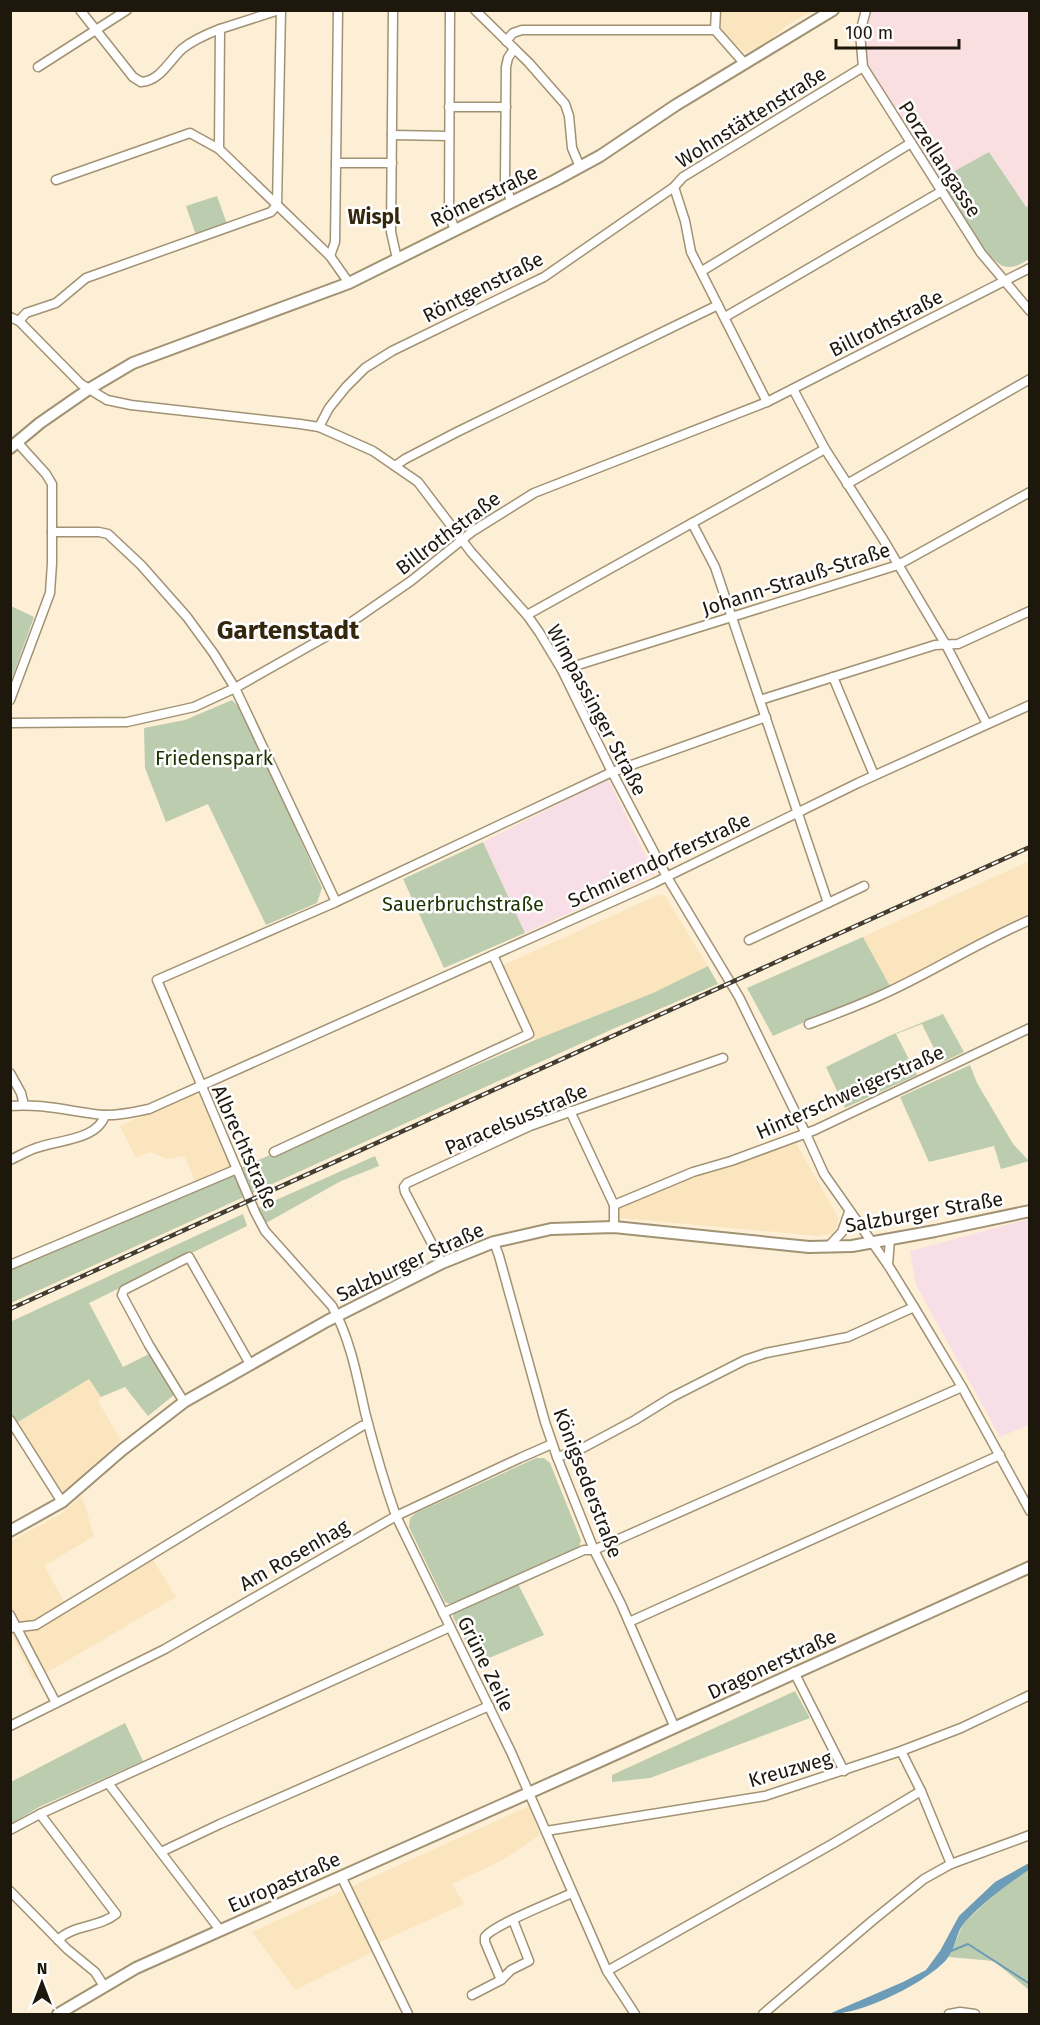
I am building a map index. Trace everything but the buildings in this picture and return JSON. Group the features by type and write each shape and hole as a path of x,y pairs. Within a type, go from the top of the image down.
{"main road":[{"name":"Römerstraße","path":"14,445 89,389 122,369 145,358 349,283 580,167 676,105 833,10"},
{"name":"Salzburger Straße","path":"10,1531 62,1502 184,1402 338,1316 442,1263 494,1242 551,1229 614,1227 828,1247 871,1243 1029,1210"},
{"name":"Dragonerstraße","path":"530,1793 1029,1567"},
{"name":"Europastraße","path":"58,2014 136,1968 530,1793"}],"street":[{"path":"15,319 56,303 86,278 267,215 277,205 280,10 220,28 193,41 181,50 155,78 141,82 133,77 80,10"},
{"path":"38,67 127,10"},
{"path":"330,256 335,242 338,10"},
{"path":"393,10 391,232 397,259"},
{"path":"450,10 449,214 455,230"},
{"path":"475,10 565,104 569,116 572,148 580,167"},
{"path":"716,10 715,30 745,64"},
{"name":"Porzellangasse","path":"866,10 860,33 863,67 981,253 1029,311"},
{"path":"219,149 220,28"},
{"path":"506,41 513,33 522,30 715,30"},
{"path":"511,202 505,181 506,107 507,62 514,49"},
{"name":"Wohnstättenstraße","path":"767,402 692,252 674,187 683,177 863,67"},
{"path":"449,107 506,107"},
{"path":"56,180 190,133 219,149 330,256 349,283"},
{"path":"392,135 449,136"},
{"path":"702,271 911,143"},
{"path":"336,163 392,163"},
{"name":"Röntgenstraße","path":"320,427 329,408 365,368 392,351 544,277 674,187"},
{"path":"725,318 942,191"},
{"name":"Billrothstraße","path":"10,723 69,724 133,721 194,707 234,688 350,623 411,581 462,540 518,502 552,484 767,402 1029,268"},
{"path":"395,466 457,432 718,305"},
{"name":"Wimpassinger Straße","path":"15,319 60,364 89,389 106,400 131,405 320,427 374,451 418,482 462,540 527,615 562,670 667,878 739,997 824,1174 888,1265 914,1307 962,1387 1029,1511"},
{"path":"847,484 1029,379"},
{"path":"793,389 825,449 946,645 987,723"},
{"path":"10,700 50,593 52,532 50,479 14,445"},
{"path":"527,615 825,449"},
{"name":"Johann-Strauß-Straße","path":"562,670 898,565 1029,492"},
{"path":"692,523 715,567 828,903"},
{"path":"52,532 108,534 117,540 187,617 214,654 234,688 336,902"},
{"path":"760,700 926,648 958,644 1029,611"},
{"path":"832,677 874,775"},
{"name":"Schmierndorferstraße","path":"202,1084 667,878 874,775 1029,705"},
{"path":"202,1084 157,980 336,902 612,772 766,717"},
{"path":"749,940 864,886"},
{"path":"809,1024 891,991 1029,920"},
{"path":"274,1152 529,1034 493,956"},
{"name":"Hinterschweigerstraße","path":"614,1205 693,1172 806,1134 1029,1028"},
{"name":"Paracelsusstraße","path":"442,1263 405,1192 404,1187 407,1183 530,1126 723,1058"},
{"path":"10,1073 21,1093 24,1105"},
{"name":"Albrechtstraße","path":"10,1106 24,1105 105,1115 128,1113 149,1108 202,1084 265,1231 332,1306 338,1316"},
{"path":"570,1111 614,1205 614,1227"},
{"path":"10,1160 36,1148 89,1132 103,1122 105,1115"},
{"path":"10,1266 237,1169"},
{"path":"828,1247 842,1232 849,1212"},
{"path":"888,1265 890,1239"},
{"name":"Königsederstraße","path":"494,1242 552,1444 594,1550 629,1622 675,1728"},
{"path":"184,1402 122,1295 124,1290 189,1257 250,1364"},
{"path":"557,1457 579,1450 636,1420 672,1397 745,1360 766,1353 848,1337 914,1307"},
{"name":"Grüne Zeile","path":"338,1316 347,1339 368,1424 396,1516 530,1793 607,1971 634,2014"},
{"path":"443,1613 584,1550 594,1550 962,1387"},
{"path":"10,1420 62,1502"},
{"path":"14,1628 36,1625 368,1424"},
{"name":"Am Rosenhag","path":"10,1726 165,1649 396,1516 552,1444"},
{"path":"629,1622 1000,1455"},
{"path":"10,1615 14,1628 56,1703"},
{"path":"10,1830 39,1814 450,1627"},
{"path":"794,1672 844,1771"},
{"name":"Kreuzweg","path":"546,1832 765,1796 901,1751 961,1728 1029,1695"},
{"path":"161,1852 489,1706"},
{"path":"901,1751 921,1791 951,1864"},
{"path":"108,1783 220,1930"},
{"path":"607,1971 834,1843 921,1791"},
{"path":"39,1814 116,1914 110,1919 66,1932 58,1940"},
{"path":"763,2014 924,1878 951,1864 1029,1835"},
{"path":"341,1876 408,2014"},
{"path":"10,1891 58,1940 95,1972 104,1986"},
{"path":"501,1980 484,1937 513,1920 572,1893"},
{"path":"472,1995 501,1980 529,1961 513,1920"},
{"path":"950,2014 960,2012 975,2014"}],"shaded area":[{"path":"720,11 813,11 787,25 768,42 746,53 721,33"},
{"path":"872,11 1029,11 1029,205 1026,207 989,152 940,179 870,70 863,37"},
{"path":"608,779 655,874 525,933 483,842"},
{"path":"1029,861 1029,920 891,988 863,937"},
{"path":"658,895 665,896 708,966 653,993 535,1040 501,966"},
{"path":"193,1094 199,1096 232,1172 198,1187 184,1156 168,1159 149,1152 136,1158 120,1126"},
{"path":"796,1143 838,1217 838,1226 832,1234 819,1236 620,1218 615,1202"},
{"path":"1029,1219 1030,1328 1026,1330 1030,1338 1029,1425 1000,1437 916,1285 910,1251"},
{"path":"89,1379 101,1397 98,1401 121,1440 64,1491 54,1496 13,1425"},
{"path":"82,1496 94,1536 44,1566 64,1601 152,1558 176,1597 34,1680 11,1633 11,1541 61,1514"},
{"path":"529,1806 540,1835 501,1861 452,1884 464,1904 378,1943 371,1953 295,1990 252,1932"}],"green space":[{"path":"989,152 1026,207 1029,205 1029,259 1014,266 1003,266 987,252 940,179"},
{"path":"217,196 227,224 196,235 186,206"},
{"path":"11,606 34,617 11,681"},
{"name":"Friedenspark","path":"232,700 238,706 261,751 322,888 317,903 266,925 208,804 166,822 145,768 144,728 185,720"},
{"name":"Sauerbruchstraße","path":"483,842 525,933 444,968 403,879"},
{"path":"863,937 891,988 850,1007 814,1018 773,1036 747,988"},
{"path":"708,966 718,984 615,1028 11,1303 10,1268 535,1040 653,993"},
{"path":"943,1014 964,1052 941,1063 922,1024 896,1034 917,1075 845,1108 826,1067 889,1036"},
{"path":"970,1065 977,1083 1013,1144 1029,1161 1001,1169 994,1146 929,1162 900,1097"},
{"path":"375,1156 379,1166 341,1181 266,1223 258,1208"},
{"path":"243,1214 247,1226 89,1303 123,1367 149,1354 174,1395 148,1416 125,1387 101,1397 89,1379 13,1425 10,1420 10,1322"},
{"path":"536,1458 544,1458 550,1463 581,1540 579,1548 453,1605 445,1602 409,1527 410,1518 416,1513"},
{"path":"518,1584 544,1635 477,1663 453,1617 454,1611"},
{"path":"795,1691 810,1718 650,1778 612,1782 612,1775"},
{"path":"125,1723 143,1761 39,1807 11,1824 11,1782"},
{"path":"1029,1870 1029,1990 994,1961 949,1957 963,1924 1001,1888"}],"water":[{"path":"1029,1863 1029,1870 980,1907 965,1922 950,1955 924,1978 875,2003 842,2013 829,2014 926,1970 940,1951 959,1916 995,1882"}],"waterway":[{"path":"951,1951 968,1944 1030,1984"}],"railway":[{"path":"10,1309 1030,847"}],"district":[{"name":"Wispl","path":"374,217"},
{"name":"Gartenstadt","path":"288,630"}]}
